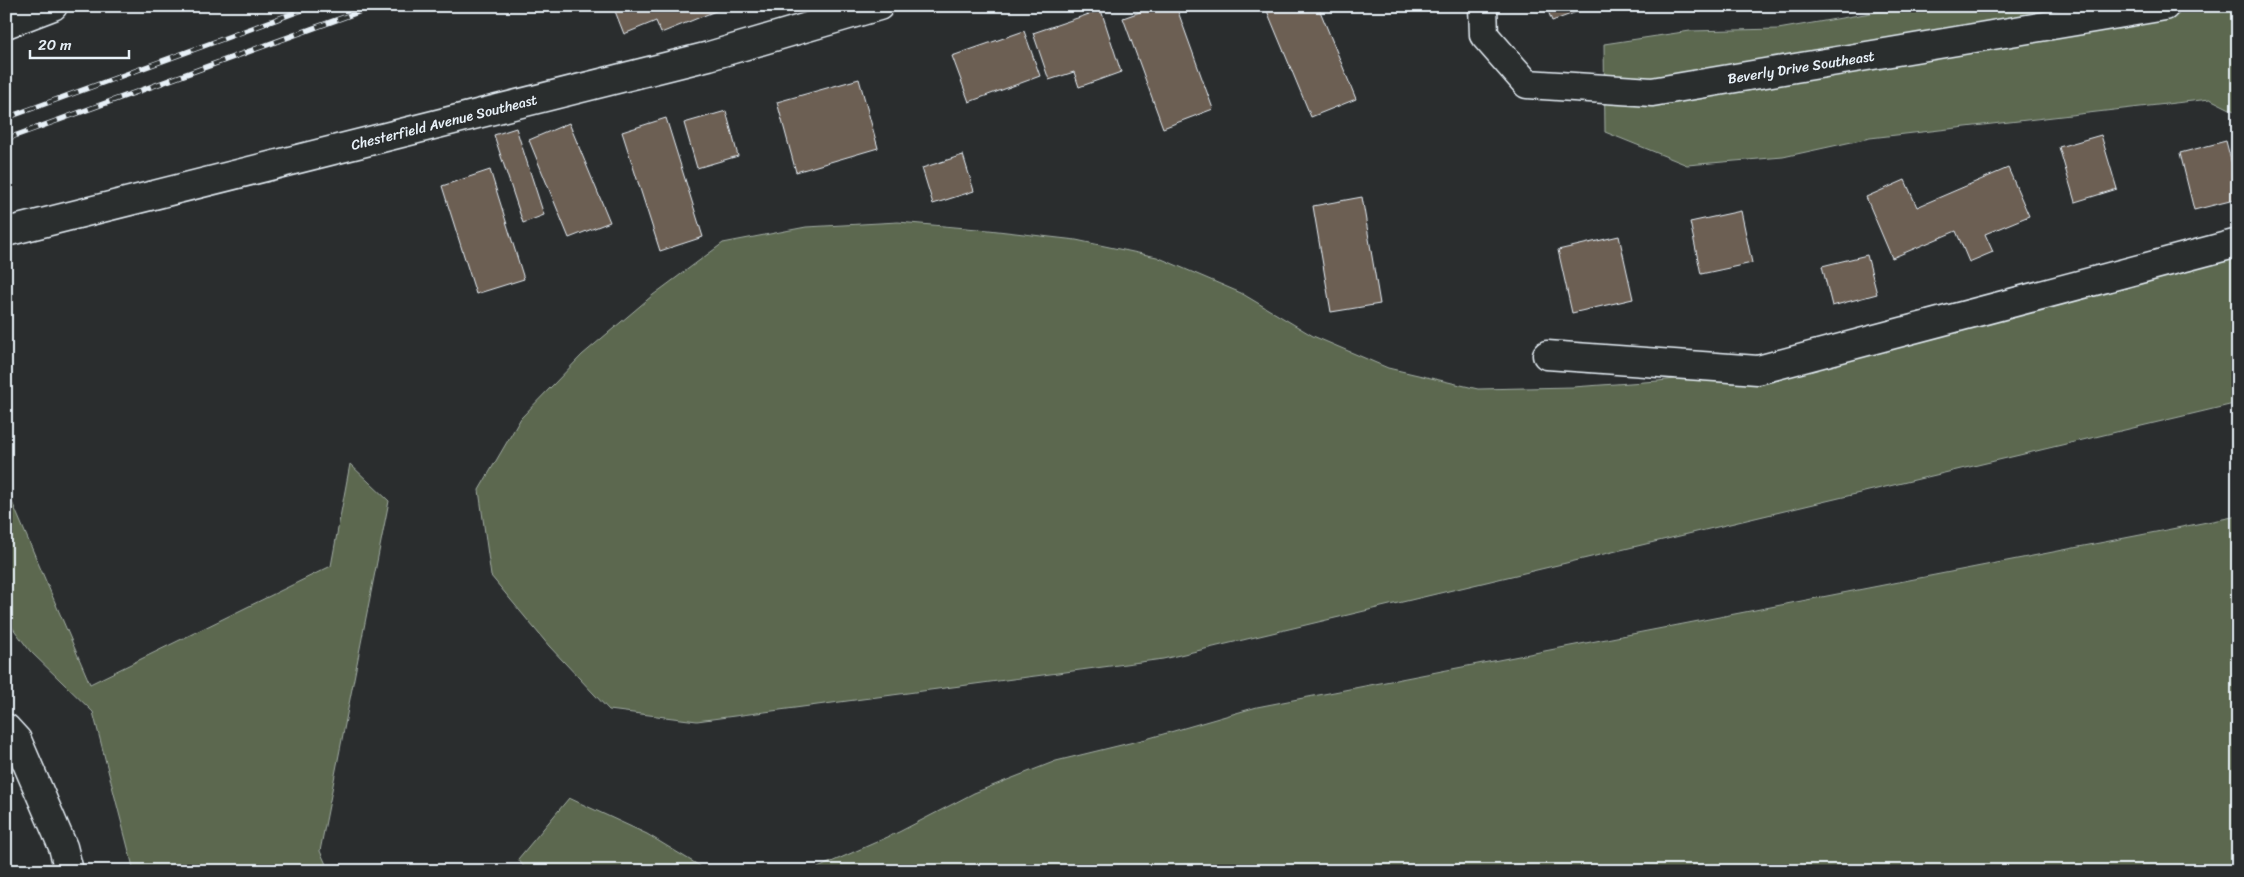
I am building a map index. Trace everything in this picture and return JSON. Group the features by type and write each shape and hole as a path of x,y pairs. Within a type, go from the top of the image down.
{"street":[{"path":"6,24 54,6"},
{"name":"Chesterfield Avenue Southeast","path":"6,232 709,56 879,6"},
{"name":"Beverly Drive Southeast","path":"1483,6 1484,34 1527,84 1652,92 2165,6"},
{"path":"1547,355 1758,370 2238,243"},
{"path":"6,728 17,740 63,847 69,871"}],"green space":[{"path":"1911,6 2238,6 2238,113 2210,99 1870,138 1783,157 1687,165 1605,132 1604,44 1690,31 1778,29"},
{"path":"898,222 1076,240 1157,257 1241,293 1313,336 1388,368 1478,389 1573,387 1658,381 1751,370 2180,250 2238,228 2238,403 1163,659 697,721 609,710 549,646 491,576 479,490 521,418 582,355 653,295 723,243 806,227"},
{"path":"350,464 389,501 320,851 329,871 134,871 93,712 30,651 6,619 6,488 90,684 331,566"},
{"path":"2238,516 2238,871 811,871 899,832 974,793 1056,761 1146,739 1257,707"},
{"path":"569,798 647,834 708,871 527,871 518,859"}],"building":[{"path":"613,6 728,6 661,33 656,21 624,34"},
{"path":"1157,6 1176,6 1213,109 1163,128 1123,18"},
{"path":"1265,6 1318,6 1356,99 1311,117"},
{"path":"1546,6 1593,6 1552,21"},
{"path":"1101,10 1121,72 1079,87 1074,72 1049,80 1033,33"},
{"path":"1024,31 1040,76 969,102 952,56"},
{"path":"859,79 878,148 796,172 777,102"},
{"path":"726,111 738,156 697,168 684,123"},
{"path":"666,118 703,237 660,251 622,132"},
{"path":"569,123 610,222 569,238 529,140"},
{"path":"516,128 544,215 523,223 494,135"},
{"path":"2101,135 2117,189 2075,202 2059,147"},
{"path":"2226,141 2238,188 2238,199 2194,210 2180,153"},
{"path":"963,155 974,191 933,204 922,168"},
{"path":"2008,168 2029,216 1985,234 1993,252 1969,262 1956,231 1892,258 1866,197 1905,180 1917,207"},
{"path":"490,170 524,279 476,294 442,186"},
{"path":"1362,197 1380,304 1331,312 1313,206"},
{"path":"1741,211 1752,263 1701,274 1690,222"},
{"path":"1619,236 1633,299 1572,313 1558,250"},
{"path":"1867,255 1877,294 1832,306 1822,266"}],"railway":[{"path":"6,118 313,6"},
{"path":"6,139 375,6"}]}
